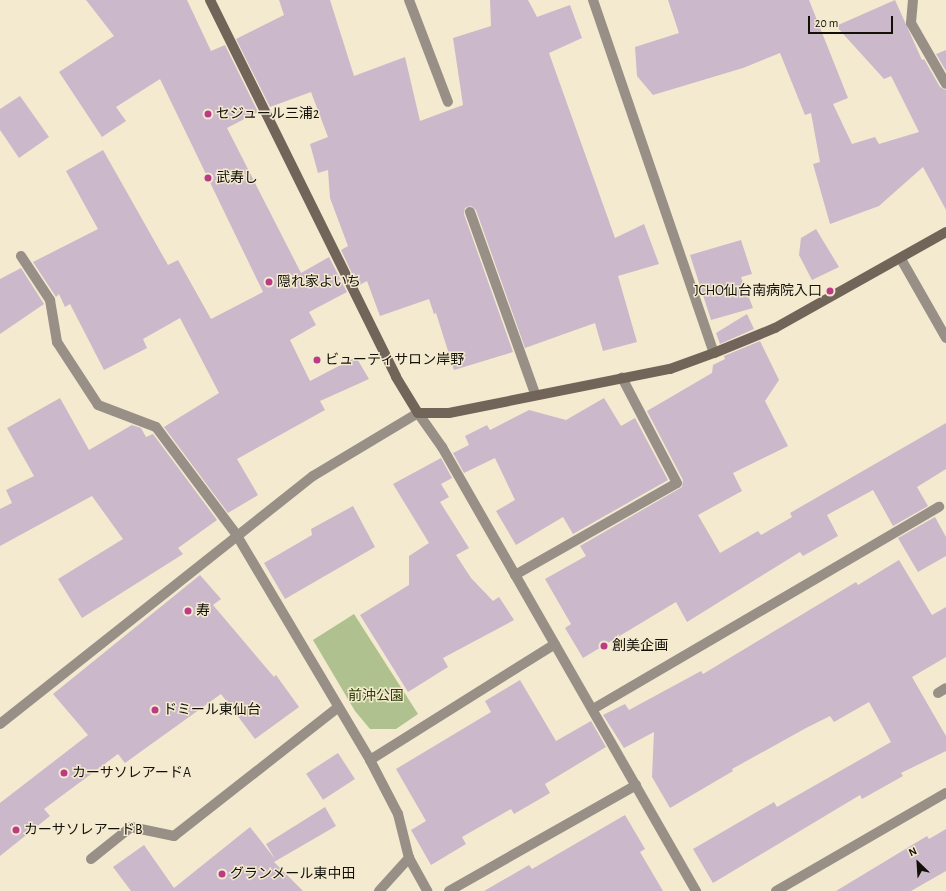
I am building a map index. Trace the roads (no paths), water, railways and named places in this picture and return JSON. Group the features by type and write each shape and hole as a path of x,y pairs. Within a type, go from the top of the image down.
{"street":[{"path":"210,0 392,370 418,413 442,447 594,709 696,891"},
{"path":"409,0 448,102"},
{"path":"593,0 714,353"},
{"path":"914,0 912,23 946,84"},
{"path":"470,212 535,394"},
{"path":"0,724 236,534 313,476 418,413 449,413 535,394 670,369 775,328 901,259 946,232"},
{"path":"21,256 50,300 57,342 98,405 156,427 236,534 337,708 370,760 398,814 409,858 427,891"},
{"path":"901,259 946,338"},
{"path":"516,575 678,483 622,378"},
{"path":"594,709 939,507"},
{"path":"370,760 555,644"},
{"path":"91,859 131,827 174,836 337,708"},
{"path":"450,891 636,785"},
{"path":"776,891 946,793"},
{"path":"379,891 409,858"}],"place":[{"name":"セジュール三浦2","path":"208,114"},
{"name":"武寿し","path":"208,178"},
{"name":"隠れ家よいち","path":"269,282"},
{"name":"JCHO仙台南病院入口","path":"830,291"},
{"name":"ビューティサロン岸野","path":"317,360"},
{"name":"寿","path":"188,611"},
{"name":"創美企画","path":"604,646"},
{"name":"ドミール東仙台","path":"155,710"},
{"name":"カーサソレアードA","path":"64,773"},
{"name":"カーサソレアードB","path":"16,830"},
{"name":"グランメール東中田","path":"222,874"}],"park label":[{"name":"前沖公園","path":"376,696"}]}
